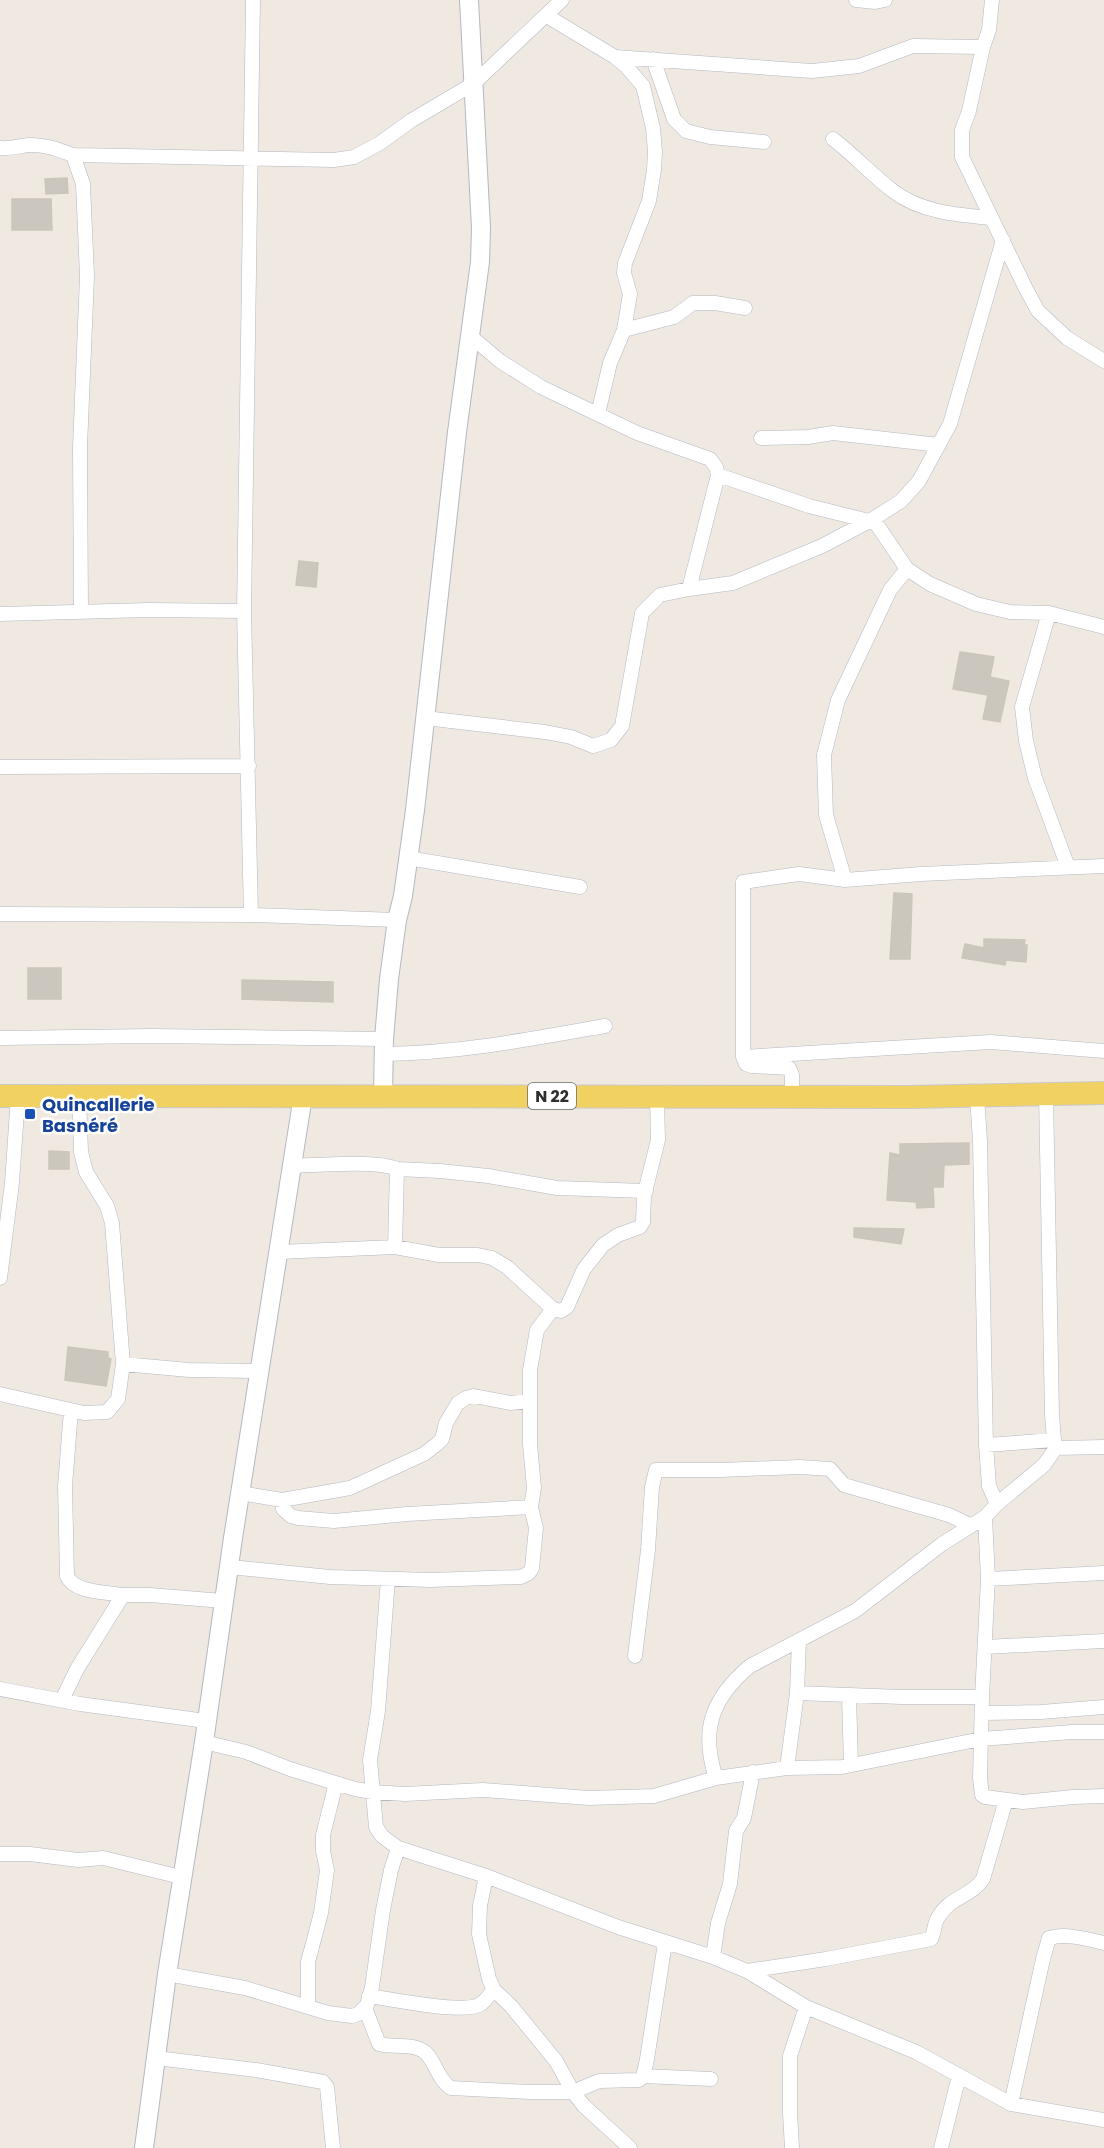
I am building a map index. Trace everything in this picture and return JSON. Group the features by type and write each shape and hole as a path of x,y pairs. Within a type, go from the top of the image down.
{"main road":[{"name":"N 22","path":"9,1096 657,1097 977,1096 1104,1093"}],"street":[{"path":"251,915 244,611 253,0"},
{"path":"383,1096 389,979 408,858 469,335 480,262 481,228 469,0"},
{"path":"0,148 44,146 73,155 116,154 334,160 354,157 473,84 562,0"},
{"path":"856,0 874,2 885,0"},
{"path":"992,0 989,30 969,111 962,130 962,157 1038,311 1067,338 1104,361"},
{"path":"547,16 626,66 643,86 653,128 655,152 649,201 625,263 624,273 630,294 624,330 610,363 598,414"},
{"path":"615,57 812,71 859,66 913,46 983,47"},
{"path":"653,59 674,119 686,131 710,137 764,142"},
{"path":"833,139 894,192 917,205 991,218"},
{"path":"73,155 83,184 87,276 80,447 81,611"},
{"path":"425,718 544,732 571,737 593,746 611,740 621,726 642,613 660,595 689,588 734,583 822,546 901,501 919,480 950,424 1003,240"},
{"path":"624,330 675,317 693,303 715,303 745,308"},
{"path":"469,335 500,361 541,387 637,433 710,459 718,475 689,588"},
{"path":"761,438 808,437 833,433 939,445"},
{"path":"718,475 809,506 871,520 907,569 930,584 976,604 1010,612 1049,613 1104,627"},
{"path":"845,880 826,815 824,755 838,700 890,590 907,569"},
{"path":"0,614 81,611 244,611"},
{"path":"1049,613 1022,707 1026,741 1035,778 1068,867"},
{"path":"0,767 249,766"},
{"path":"408,858 580,887"},
{"path":"792,1096 792,1076 789,1068 752,1066 746,1064 743,1057 745,954 743,882 799,874 845,880 1104,866"},
{"path":"0,914 251,915 397,920"},
{"path":"0,1038 152,1036 384,1047 429,1054 605,1026"},
{"path":"743,1057 991,1042 1104,1051"},
{"path":"716,1778 709,1757 710,1723 714,1711 736,1677 750,1666 855,1611 942,1544 985,1517 997,1504 1044,1465 1055,1444 1046,1094"},
{"path":"0,1394 98,1414 107,1412 118,1399 123,1364 112,1218 86,1172 81,1152 80,1095"},
{"path":"0,1278 12,1183 9,1096"},
{"path":"144,2148 181,1877 204,1742 258,1371 303,1096"},
{"path":"977,1096 980,1141 986,1445 989,1486 997,1504"},
{"path":"279,1252 395,1247 438,1255 492,1258 507,1267 553,1309 561,1311 567,1307 584,1269 603,1245 618,1235 640,1227 645,1217 645,1191 657,1147 657,1097"},
{"path":"293,1166 347,1164 388,1166 398,1169 488,1176 557,1188 645,1191"},
{"path":"395,1247 398,1169"},
{"path":"230,1567 330,1577 431,1580 524,1576 529,1573 532,1568 536,1528 531,1508 534,1488 530,1444 530,1370 535,1339 541,1324 553,1309"},
{"path":"123,1364 189,1370 258,1371"},
{"path":"240,1492 282,1500 350,1488 424,1454 442,1439 448,1420 458,1403 466,1398 474,1396 516,1403 530,1401"},
{"path":"71,1410 65,1486 67,1576 71,1582 79,1586 123,1595 223,1601"},
{"path":"986,1445 1055,1444 1104,1447"},
{"path":"635,1656 656,1470 800,1467 830,1469 844,1485 949,1515 970,1525"},
{"path":"282,1500 283,1509 291,1516 334,1521 407,1514 531,1508"},
{"path":"985,1517 988,1579 982,1697 980,1778 982,1795 1030,1802 1104,1796"},
{"path":"988,1579 1104,1573"},
{"path":"388,1579 378,1711 370,1760 376,1827 382,1836 398,1848 486,1876 665,1944 713,1957 747,1971 806,2007 916,2052 1011,2104 1104,2120"},
{"path":"62,1700 77,1669 123,1595"},
{"path":"787,1768 797,1692 799,1640"},
{"path":"985,1647 1104,1641"},
{"path":"0,1689 206,1721"},
{"path":"797,1692 982,1697"},
{"path":"849,1695 851,1765"},
{"path":"982,1713 1104,1707"},
{"path":"204,1742 246,1752 336,1783 372,1792 405,1794 483,1790 589,1798 654,1796 716,1778 787,1768 851,1765 981,1739 1072,1732 1104,1732"},
{"path":"713,1957 718,1923 730,1884 735,1831 744,1818 753,1772"},
{"path":"308,2007 308,1962 321,1914 327,1870 323,1851 323,1835 336,1783"},
{"path":"747,1971 826,1959 931,1938 938,1916 956,1898 977,1886 983,1879 1006,1800"},
{"path":"398,1848 389,1880 367,2002 379,2044 421,2050 426,2053 448,2087 468,2090 573,2092 599,2081 639,2080 643,2076 665,1944"},
{"path":"0,1854 30,1854 78,1860 102,1858 181,1877"},
{"path":"486,1876 480,1906 479,1934 489,1979 494,1990 511,2006 556,2061 573,2092 598,2120 630,2148"},
{"path":"1011,2104 1049,1938 1076,1937 1104,1943"},
{"path":"167,1974 245,1988 308,2007 352,2016 367,2002 467,2007 480,2004 494,1990"},
{"path":"792,2148 790,2056 806,2007"},
{"path":"156,2058 256,2070 323,2082 327,2087 333,2148"},
{"path":"643,2076 711,2079"},
{"path":"941,2148 959,2076"}],"building":[{"path":"67,178 68,193 46,194 45,179"},
{"path":"12,199 51,199 52,230 12,230"},
{"path":"299,561 318,563 316,587 296,585"},
{"path":"960,652 994,657 990,677 1009,681 1000,722 983,719 988,695 953,689"},
{"path":"894,893 912,894 910,959 890,959"},
{"path":"984,939 1025,940 1026,962 1006,960 1005,965 962,958 965,944 984,948"},
{"path":"28,968 61,968 61,999 28,999"},
{"path":"242,980 333,982 333,1002 242,999"},
{"path":"969,1143 969,1164 944,1165 943,1187 933,1187 934,1207 917,1208 916,1202 887,1200 890,1153 900,1155 900,1144"},
{"path":"49,1151 69,1152 69,1169 49,1169"},
{"path":"854,1228 904,1229 901,1244 854,1237"},
{"path":"68,1347 108,1352 108,1358 111,1359 106,1386 65,1380"}],"place":[{"name":"Quincallerie Basnéré","path":"30,1114"}]}
